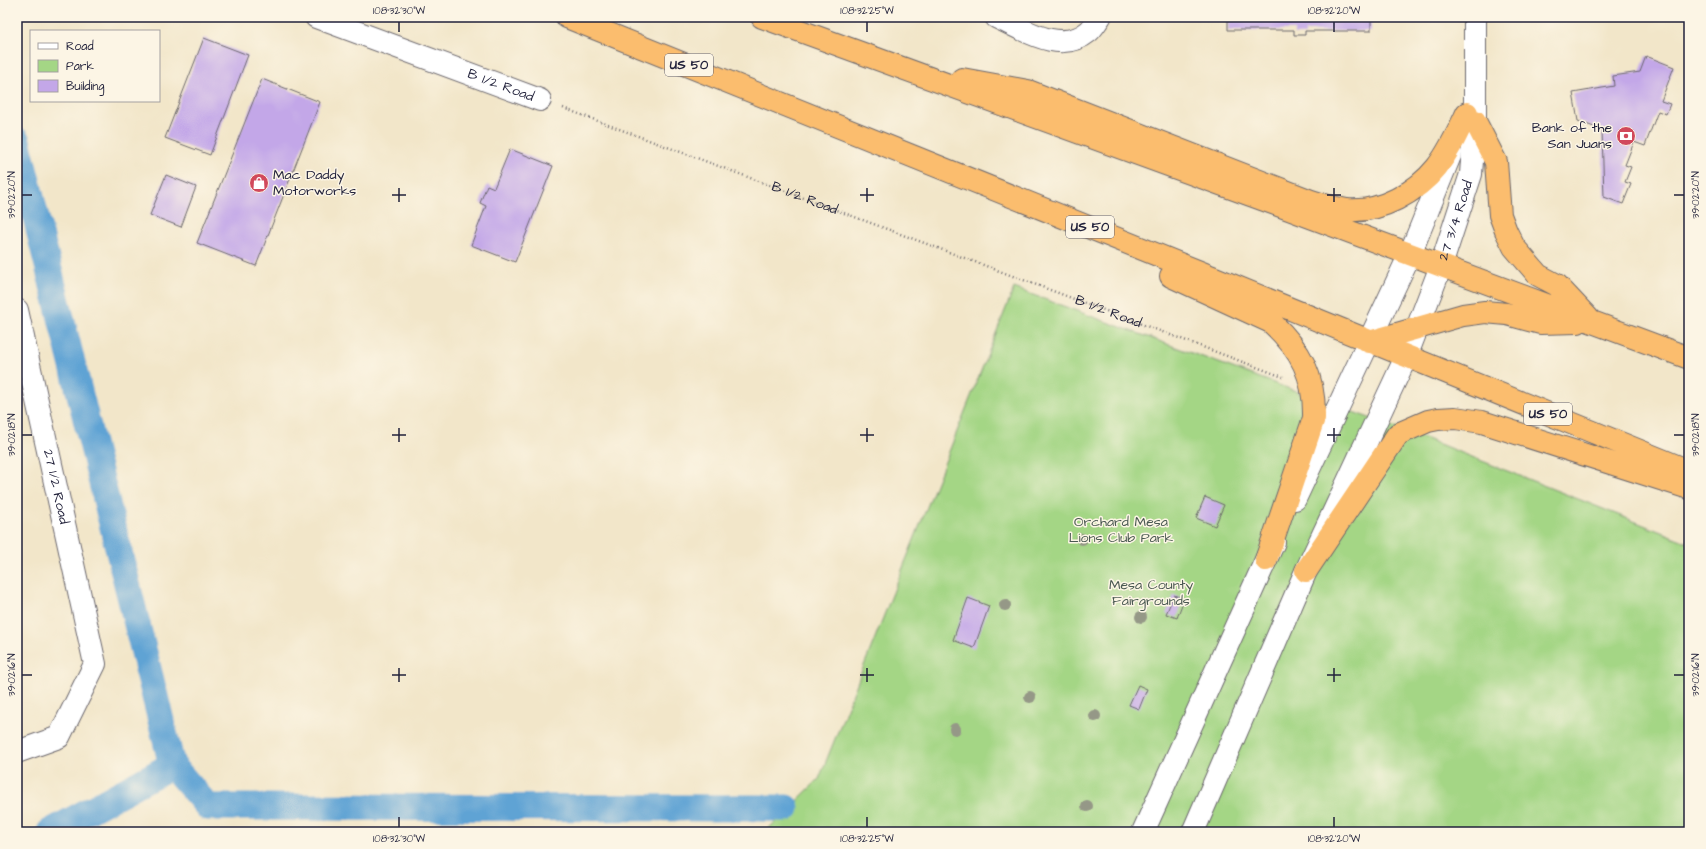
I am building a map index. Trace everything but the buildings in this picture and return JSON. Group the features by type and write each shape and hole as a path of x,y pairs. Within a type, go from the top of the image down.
{"highway":[{"name":"US 50","path":"567,17 811,113 1368,342 1689,471"},
{"path":"762,17 1410,254 1689,358"},
{"path":"902,68 1028,91 1311,201 1348,210 1366,209 1383,205 1398,199 1424,181 1437,167 1471,117 1496,162 1500,215 1514,247 1538,275 1557,285 1591,322"},
{"path":"811,113 1265,319 1271,322 1284,334 1298,352 1309,375 1315,397 1314,418 1266,560"},
{"path":"1368,342 1463,315 1485,312 1507,314 1540,323 1591,322"},
{"path":"1306,571 1398,434 1428,421 1455,418 1482,422 1689,488"}],"street":[{"name":"B 1/2 Road","path":"316,17 540,100"},
{"path":"996,17 1050,40 1063,42 1077,38 1089,32 1100,17"},
{"name":"27 3/4 Road","path":"1193,832 1306,571 1406,357 1441,266 1471,174 1474,17"},
{"name":"27 3/4 Road","path":"1143,832 1266,560 1410,254 1471,117"},
{"name":"27 1/2 Road","path":"17,310 95,664 59,737 17,752"}],"path":[{"name":"B 1/2 Road","path":"540,100 1286,378"}],"green space":[{"name":"Mesa County Fairgrounds","path":"1014,288 1424,438 1689,543 1689,832 765,832 819,779"}],"waterway":[{"path":"17,141 172,765 208,807 786,808"},
{"path":"50,832 172,765"}],"place":[{"name":"Bank of the San Juans","path":"1626,136"},
{"name":"Mac Daddy Motorworks","path":"259,183"}],"park label":[{"name":"Orchard Mesa Lions Club Park","path":"1121,530"}]}
